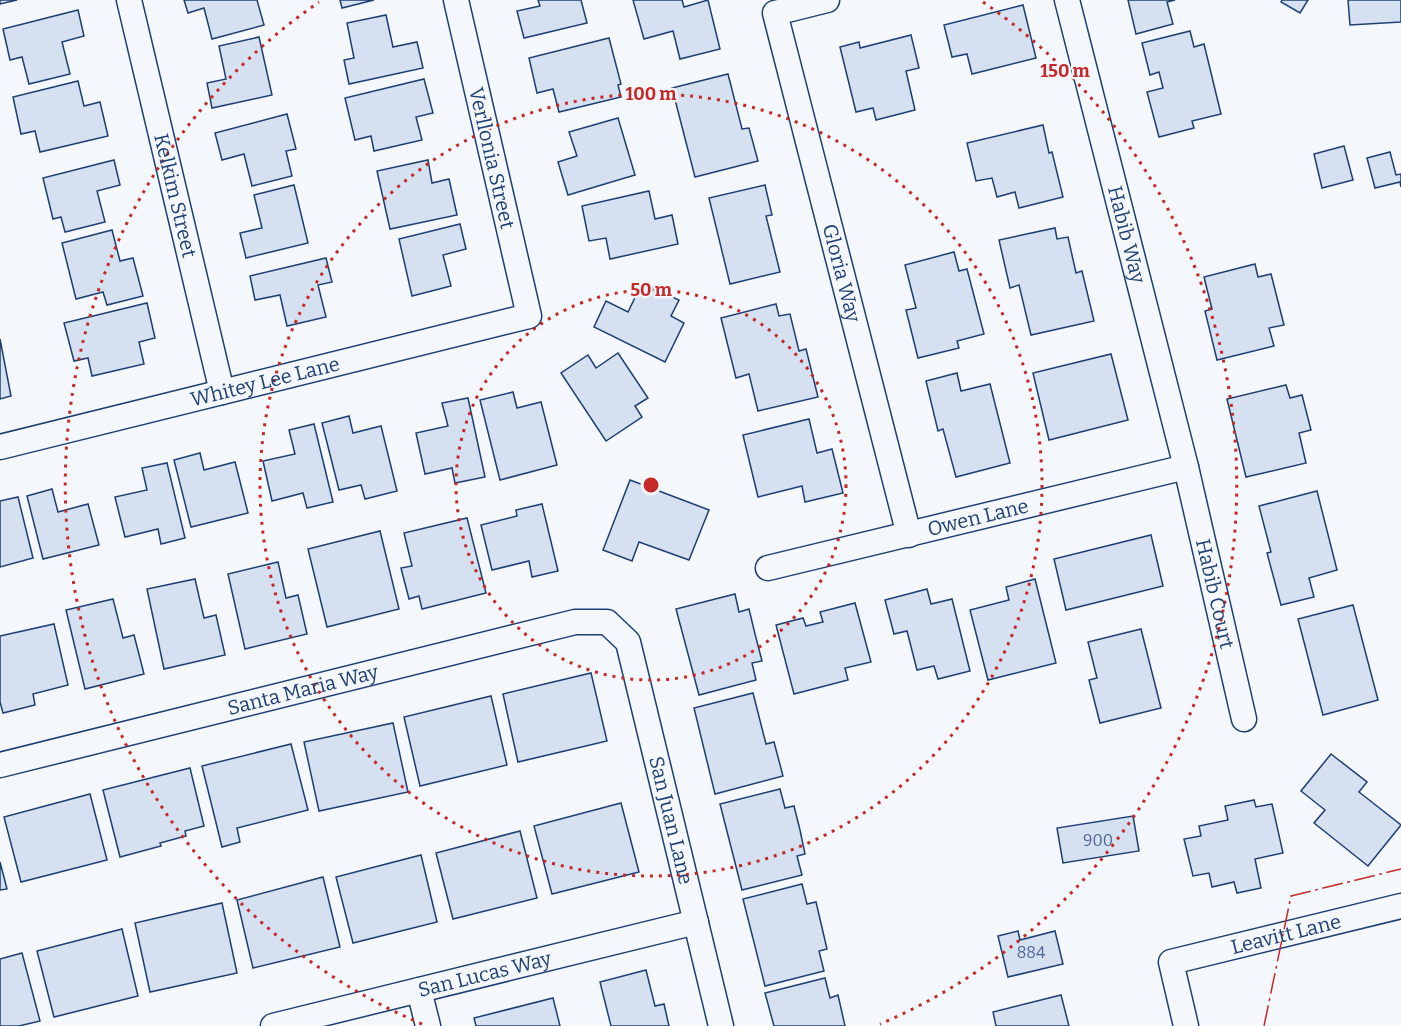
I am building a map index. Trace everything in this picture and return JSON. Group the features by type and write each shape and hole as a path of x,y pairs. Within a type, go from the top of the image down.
{"street":[{"name":"Kelkim Street","path":"129,0 222,392"},
{"name":"Verllonia Street","path":"456,0 529,316"},
{"name":"Gloria Way","path":"827,0 775,13 909,535"},
{"name":"Habib Way","path":"1067,0 1186,467"},
{"name":"Whitey Lee Lane","path":"0,447 529,316"},
{"name":"Owen Lane","path":"768,568 1186,467"},
{"name":"Habib Court","path":"1186,467 1244,720"},
{"name":"Santa Maria Way","path":"0,765 575,622 607,622"},
{"name":"San Juan Lane","path":"607,622 628,642 721,1026"},
{"name":"Leavitt Lane","path":"1186,1026 1171,962 1401,906"},
{"name":"San Lucas Way","path":"273,1026 696,922"},
{"path":"419,990 428,1026"}],"building":[{"path":"0,0 17,0 0,4"},
{"path":"184,0 257,0 264,25 212,39 204,8 188,13"},
{"path":"340,0 374,0 342,8"},
{"path":"538,0 581,0 587,23 524,38 517,11 540,6"},
{"path":"633,0 682,0 684,7 708,0 720,49 680,59 673,31 644,39"},
{"path":"1128,0 1175,0 1167,2 1173,24 1136,34"},
{"path":"1282,0 1308,0 1300,13 1281,2"},
{"path":"1348,0 1401,0 1401,22 1350,25"},
{"path":"1023,5 1036,58 972,74 967,54 952,57 944,25"},
{"path":"78,10 84,36 62,42 70,74 29,84 22,57 10,60 3,29"},
{"path":"386,15 393,47 417,42 423,68 349,84 344,60 354,58 347,23"},
{"path":"1190,31 1194,47 1204,44 1221,114 1192,121 1194,128 1159,137 1147,92 1163,88 1159,72 1150,75 1142,43"},
{"path":"911,35 919,68 906,71 915,110 876,120 873,108 856,112 840,47 859,42 860,48"},
{"path":"259,37 272,95 212,108 207,83 226,79 219,46"},
{"path":"609,38 621,84 618,85 621,97 559,112 553,89 537,93 529,58"},
{"path":"728,74 742,129 749,128 758,161 695,177 672,88"},
{"path":"424,79 433,113 416,117 422,140 374,151 371,136 355,140 345,98"},
{"path":"78,81 84,106 100,102 108,136 40,152 35,131 21,134 13,97"},
{"path":"287,114 296,149 286,151 292,176 252,186 244,154 222,160 215,133"},
{"path":"618,118 635,175 568,195 558,162 577,156 569,132"},
{"path":"1043,125 1063,197 1019,208 1015,192 997,197 992,178 976,181 967,143"},
{"path":"1344,146 1353,180 1322,188 1314,154"},
{"path":"1390,152 1396,175 1401,174 1401,187 1400,182 1375,188 1367,158"},
{"path":"114,160 120,185 97,191 105,222 65,232 61,217 53,219 43,178"},
{"path":"428,160 432,183 449,179 457,215 390,229 377,171"},
{"path":"294,185 308,243 246,258 240,233 262,228 254,195"},
{"path":"765,185 772,215 766,216 780,272 730,284 709,198"},
{"path":"649,191 655,219 672,215 678,244 610,259 606,238 589,241 582,206"},
{"path":"460,224 466,249 443,255 451,286 412,296 399,239"},
{"path":"1055,228 1057,239 1068,237 1076,273 1082,271 1094,321 1031,335 1019,285 1010,288 999,240"},
{"path":"112,230 120,261 133,258 143,296 107,305 103,292 76,299 62,243"},
{"path":"954,252 959,271 967,269 984,334 957,341 959,348 918,358 906,310 916,308 905,265"},
{"path":"326,258 332,282 318,285 326,317 287,326 280,295 255,300 250,276"},
{"path":"1255,264 1258,277 1271,274 1284,325 1269,328 1274,346 1217,360 1205,311 1212,309 1204,277"},
{"path":"642,283 679,300 671,316 684,323 665,362 594,327 606,301 628,312"},
{"path":"147,303 155,338 139,342 144,364 92,376 88,358 74,361 64,323"},
{"path":"776,304 779,316 790,314 799,351 806,349 818,397 758,411 749,374 736,378 721,318"},
{"path":"0,339 11,396 0,399"},
{"path":"618,353 648,398 635,406 642,417 606,441 561,373 588,355 596,368"},
{"path":"1111,354 1128,420 1049,440 1033,373"},
{"path":"957,373 961,391 990,384 1010,463 956,477 943,429 938,431 926,381"},
{"path":"1286,385 1290,398 1302,395 1311,430 1299,433 1306,463 1246,477 1227,399"},
{"path":"513,392 517,408 541,402 557,465 500,480 480,400"},
{"path":"468,398 485,477 455,483 452,468 425,474 416,433 448,426 442,403"},
{"path":"349,416 353,433 381,426 397,491 365,499 361,485 339,490 322,423"},
{"path":"809,419 817,453 832,449 843,493 805,502 802,486 758,497 743,435"},
{"path":"314,424 333,502 307,508 303,493 272,501 263,461 295,454 289,430"},
{"path":"200,453 204,470 235,462 248,513 191,527 174,460"},
{"path":"167,463 185,538 161,544 158,529 125,537 115,497 147,490 142,468"},
{"path":"630,480 709,510 689,560 639,542 632,561 603,550"},
{"path":"52,489 58,512 88,504 99,545 43,559 27,496"},
{"path":"1317,491 1337,570 1309,578 1314,597 1281,605 1267,553 1271,552 1259,506"},
{"path":"18,497 33,558 0,567 0,501"},
{"path":"542,504 558,571 532,577 529,561 492,570 481,525 517,516 516,510"},
{"path":"467,518 486,593 422,609 419,596 409,599 401,568 412,566 404,533"},
{"path":"380,531 399,609 327,627 308,549"},
{"path":"1151,535 1163,586 1066,610 1054,559"},
{"path":"278,562 286,598 298,595 307,634 245,649 228,574"},
{"path":"195,579 204,618 216,615 225,655 164,669 147,589"},
{"path":"1035,579 1056,663 988,680 970,610 1009,600 1006,587"},
{"path":"927,589 931,604 952,599 970,671 938,679 934,666 917,670 907,631 894,634 885,600"},
{"path":"735,594 739,612 749,609 762,661 752,663 756,680 699,695 676,609"},
{"path":"113,599 123,638 134,635 144,674 85,689 66,610"},
{"path":"855,603 871,662 845,668 848,680 794,694 776,625 803,618 806,626 823,622 820,612"},
{"path":"1353,605 1378,700 1323,715 1298,619"},
{"path":"54,624 68,685 33,694 35,705 3,713 0,702 0,636"},
{"path":"1141,629 1161,708 1100,723 1089,680 1097,678 1088,642"},
{"path":"591,673 607,741 518,762 503,694"},
{"path":"753,693 766,744 774,742 783,776 715,794 694,708"},
{"path":"491,696 507,765 420,786 404,717"},
{"path":"393,723 408,792 319,811 304,742"},
{"path":"291,744 308,810 237,828 240,842 222,847 202,766"},
{"path":"1331,754 1367,782 1359,792 1401,825 1368,866 1314,823 1325,810 1301,791"},
{"path":"190,768 204,826 185,831 186,836 160,843 161,846 120,857 103,790"},
{"path":"780,789 785,808 794,806 805,854 797,856 802,875 742,890 720,804"},
{"path":"90,794 107,860 21,882 4,817"},
{"path":"1254,800 1256,807 1272,804 1283,853 1255,859 1261,888 1237,893 1234,882 1212,887 1209,873 1193,876 1184,839 1201,836 1199,826 1228,820 1225,806"},
{"path":"621,803 639,872 552,894 534,826"},
{"path":"1133,816 1139,851 1063,863 1057,828"},
{"path":"520,831 537,898 453,919 436,853"},
{"path":"421,855 437,922 353,943 336,877"},
{"path":"0,862 7,889 0,890"},
{"path":"323,877 340,947 253,968 237,900"},
{"path":"802,884 807,904 816,902 827,949 819,951 824,971 765,986 743,899"},
{"path":"222,903 237,973 150,992 135,923"},
{"path":"122,929 138,996 54,1017 37,951"},
{"path":"1018,931 1020,940 1055,931 1063,964 1008,977 998,936"},
{"path":"22,953 40,1021 19,1026 0,1026 0,959"},
{"path":"646,970 655,1006 664,1004 669,1026 611,1026 600,982"},
{"path":"825,978 830,998 838,995 845,1026 774,1026 765,993"},
{"path":"1061,995 1069,1026 996,1026 993,1012"},
{"path":"553,998 560,1026 476,1026 474,1018"}],"power":[{"path":"1264,1026 1291,896 1401,869"}]}
